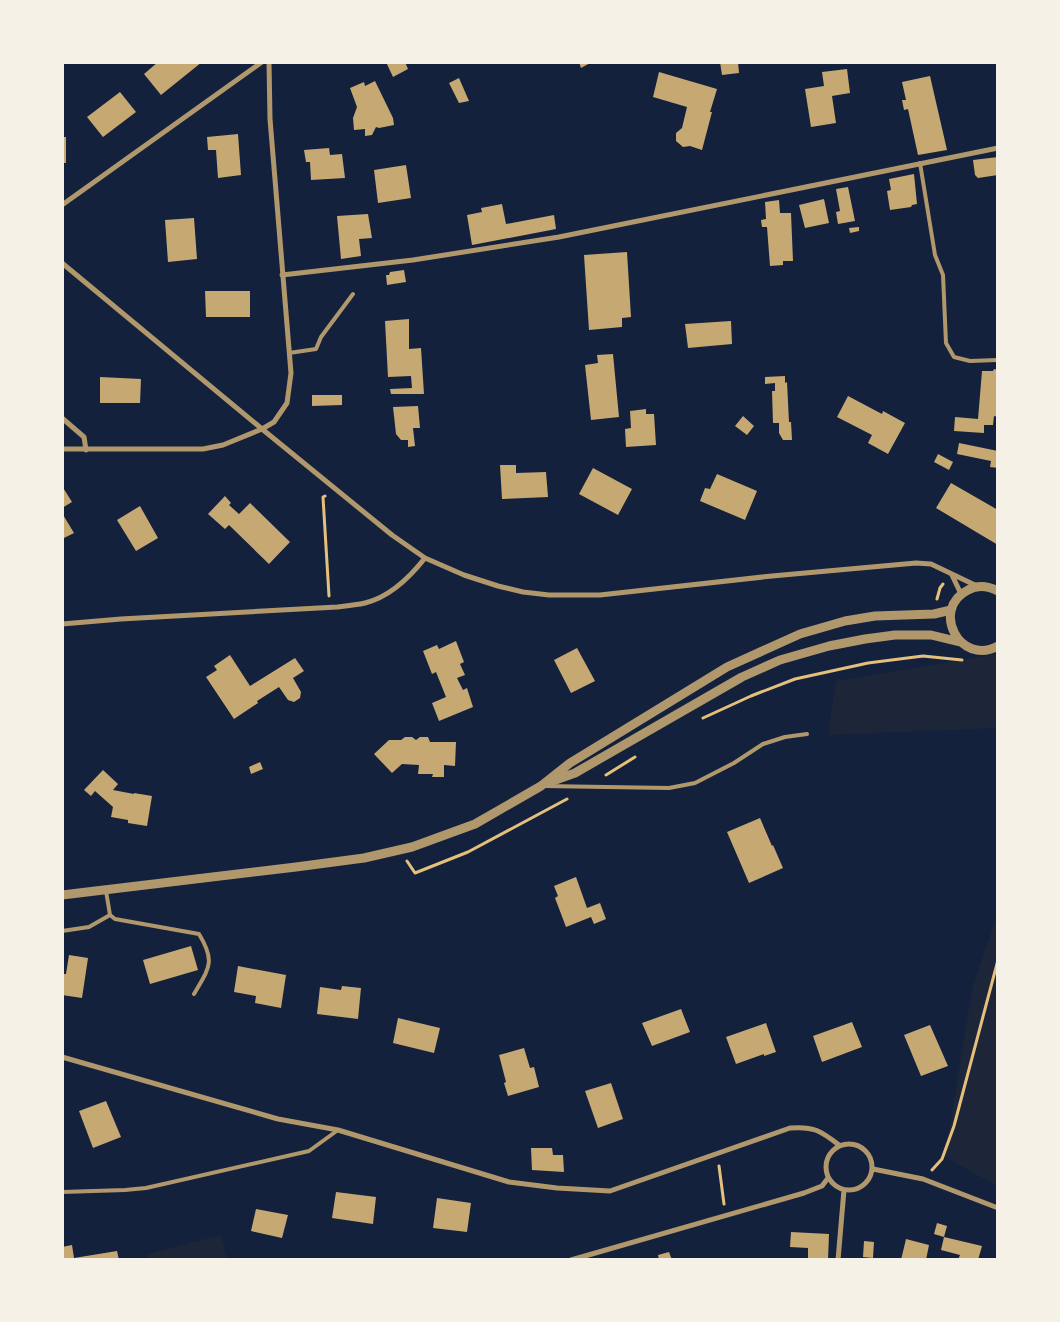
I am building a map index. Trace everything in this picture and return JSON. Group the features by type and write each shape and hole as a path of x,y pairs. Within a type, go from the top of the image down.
{"street":[{"path":"62,205 262,62"},
{"path":"62,449 203,449 223,446 274,422 287,403 291,373 290,353 270,119 269,62"},
{"path":"282,275 413,260 560,237 998,148"},
{"path":"62,263 392,534 425,558 464,575 498,586 549,595 600,595 902,564 931,564 979,587"},
{"path":"62,418 84,437 86,450"},
{"path":"62,624 330,607 366,603 386,594 411,574 425,558"},
{"path":"951,574 961,594"},
{"path":"960,642 953,633 950,622 951,610 961,594 979,587 987,587 998,591"},
{"path":"62,895 306,866 364,858 400,850 475,824 541,786 570,763 727,667 800,634 845,621 874,616 934,614 951,610"},
{"path":"541,786 575,773 742,677 780,660 828,646 895,635 931,635 960,642 970,648 981,651 998,646"},
{"path":"62,1057 278,1119 338,1130 509,1182 557,1188 610,1190 653,1177 790,1128 804,1127 821,1131 839,1145"},
{"path":"849,1143 859,1145 867,1150 872,1159 873,1169 870,1178 863,1186 854,1190 844,1190 828,1178 826,1163 833,1149 839,1145 849,1143"},
{"path":"873,1169 923,1178 998,1208"},
{"path":"571,1260 804,1193 822,1186 828,1178"},
{"path":"838,1260 844,1190"}],"lane":[{"path":"920,163 935,255 943,275 946,343 954,357 970,361 997,360"},
{"path":"290,353 316,349 321,337 353,294"},
{"path":"541,786 669,788 695,783 734,763 763,744 785,737 806,734"},
{"path":"106,889 110,914 115,919 200,934 209,950 209,968 194,994"},
{"path":"62,931 88,927 110,914"},
{"path":"62,1192 125,1190 156,1186 310,1151 338,1130"}],"path":[{"path":"330,607 323,497 336,488"},
{"path":"700,719 751,696 796,679 868,663 923,656 968,660"},
{"path":"400,850 415,873 468,852 588,786 636,757"},
{"path":"942,1159 954,1126 998,960"},
{"path":"717,1153 726,1215"}],"shaded area":[{"path":"997,654 997,728 828,735 836,681"},
{"path":"997,915 997,1186 945,1157 972,989"},
{"path":"221,1235 227,1259 148,1259 147,1254"}],"building":[{"path":"158,62 202,62 161,95 144,74"},
{"path":"386,62 405,62 408,69 393,77"},
{"path":"579,62 592,62 581,68"},
{"path":"720,62 738,62 739,73 722,75"},
{"path":"847,69 850,93 832,96 836,123 811,127 805,89 824,86 822,72"},
{"path":"659,72 717,89 702,150 690,146 683,147 676,141 676,133 682,128 687,107 653,97"},
{"path":"930,76 947,150 918,155 908,109 904,110 902,100 906,100 902,82"},
{"path":"459,78 469,101 459,103 449,83"},
{"path":"375,81 393,118 394,125 376,127 372,135 365,136 365,129 354,130 353,118 357,107 350,88 364,82 365,86"},
{"path":"120,92 136,112 103,137 87,117"},
{"path":"238,134 241,175 218,178 216,150 208,150 207,137"},
{"path":"62,137 66,137 66,163 62,163"},
{"path":"329,148 330,155 342,154 345,178 311,180 310,162 306,162 304,150"},
{"path":"998,157 998,175 978,178 975,175 973,160"},
{"path":"406,165 411,198 378,203 374,170"},
{"path":"914,174 917,204 911,207 890,210 887,191 891,190 889,179"},
{"path":"848,187 855,221 838,224 836,212 840,211 836,189"},
{"path":"824,199 829,223 805,228 799,205"},
{"path":"779,200 780,213 791,213 793,261 783,261 783,265 770,266 767,227 762,227 761,220 766,219 765,202"},
{"path":"502,204 506,224 554,215 556,229 472,245 467,215 482,212 481,208"},
{"path":"368,214 372,238 359,239 361,256 341,259 337,216"},
{"path":"194,218 197,259 168,262 165,220"},
{"path":"859,227 859,231 850,233 849,228"},
{"path":"627,252 631,317 622,318 622,327 589,330 584,255"},
{"path":"404,270 406,282 387,285 386,275 389,275 390,272"},
{"path":"205,291 250,291 250,317 206,317"},
{"path":"409,319 409,349 421,348 424,394 391,394 390,389 412,388 411,376 388,377 385,321"},
{"path":"731,321 732,344 688,348 685,324"},
{"path":"613,354 619,417 591,420 585,365 598,363 597,355"},
{"path":"994,369 998,370 998,417 994,416 993,425 984,425 984,433 954,431 955,417 978,419 982,371 993,371"},
{"path":"785,376 792,440 783,440 779,433 779,423 773,423 772,391 775,391 775,383 765,384 765,377"},
{"path":"100,377 141,379 140,403 100,403"},
{"path":"312,395 342,395 342,405 312,406"},
{"path":"848,396 882,414 883,411 905,423 888,454 868,443 872,435 837,417"},
{"path":"418,406 420,428 413,428 415,446 408,447 408,440 401,440 396,434 393,407"},
{"path":"646,409 646,414 654,414 656,445 626,447 625,429 631,428 630,411"},
{"path":"743,416 754,426 747,435 735,426"},
{"path":"959,443 998,451 998,468 990,467 991,461 957,454"},
{"path":"938,454 953,462 949,470 934,462"},
{"path":"500,465 516,465 516,473 546,472 548,497 502,499"},
{"path":"593,468 632,489 618,515 579,494"},
{"path":"717,474 757,491 745,520 700,501 705,488 710,489"},
{"path":"951,483 998,510 998,545 936,508"},
{"path":"62,486 72,502 62,508"},
{"path":"225,496 231,503 229,505 239,514 250,503 290,542 269,564 229,525 225,529 208,514"},
{"path":"140,506 158,538 136,551 117,520"},
{"path":"62,513 74,533 62,539"},
{"path":"456,641 464,662 460,664 465,675 457,678 463,690 467,688 473,707 439,721 432,703 446,697 436,672 432,674 423,651 437,645 439,649"},
{"path":"577,648 595,681 571,693 554,660"},
{"path":"230,655 250,686 295,658 304,671 293,678 301,692 300,698 294,702 288,700 279,687 234,719 206,677 217,670 214,666"},
{"path":"405,737 412,737 416,740 420,737 428,737 430,742 456,742 455,766 444,765 444,777 432,777 433,774 418,774 419,765 402,764 392,773 374,754 389,740 401,740"},
{"path":"260,762 263,769 251,774 249,767"},
{"path":"103,770 118,784 113,790 152,796 147,826 128,823 128,820 111,817 113,807 95,791 91,796 84,790"},
{"path":"760,818 783,868 749,883 727,832"},
{"path":"576,877 587,908 600,903 606,919 594,924 591,917 566,927 555,898 558,896 554,886"},
{"path":"191,946 198,970 150,984 143,960"},
{"path":"69,955 88,958 82,998 62,995 62,974 66,974"},
{"path":"238,966 286,975 281,1008 255,1003 256,996 234,992"},
{"path":"342,986 361,988 358,1019 317,1014 320,987 341,990"},
{"path":"681,1009 690,1032 652,1046 642,1023"},
{"path":"398,1018 440,1028 434,1053 393,1043"},
{"path":"852,1022 862,1047 822,1062 813,1036"},
{"path":"766,1023 776,1052 764,1056 764,1054 736,1064 726,1037"},
{"path":"930,1025 948,1066 921,1076 904,1035"},
{"path":"524,1048 530,1068 534,1067 539,1087 508,1096 499,1055"},
{"path":"611,1083 623,1119 598,1128 585,1091"},
{"path":"106,1101 121,1137 93,1148 79,1111"},
{"path":"531,1148 552,1148 553,1155 563,1155 564,1172 532,1170"},
{"path":"336,1192 376,1197 373,1224 332,1218"},
{"path":"437,1198 471,1203 467,1232 433,1228"},
{"path":"256,1209 288,1215 282,1238 251,1231"},
{"path":"937,1223 947,1226 944,1237 934,1234"},
{"path":"791,1232 829,1234 828,1260 808,1260 808,1248 790,1247"},
{"path":"944,1237 982,1246 978,1260 958,1260 960,1255 941,1250"},
{"path":"906,1239 929,1245 926,1260 901,1260"},
{"path":"864,1241 874,1242 873,1258 863,1257"},
{"path":"72,1245 74,1258 117,1251 119,1260 62,1260 62,1247"},
{"path":"669,1252 672,1260 659,1260 658,1255"}]}
